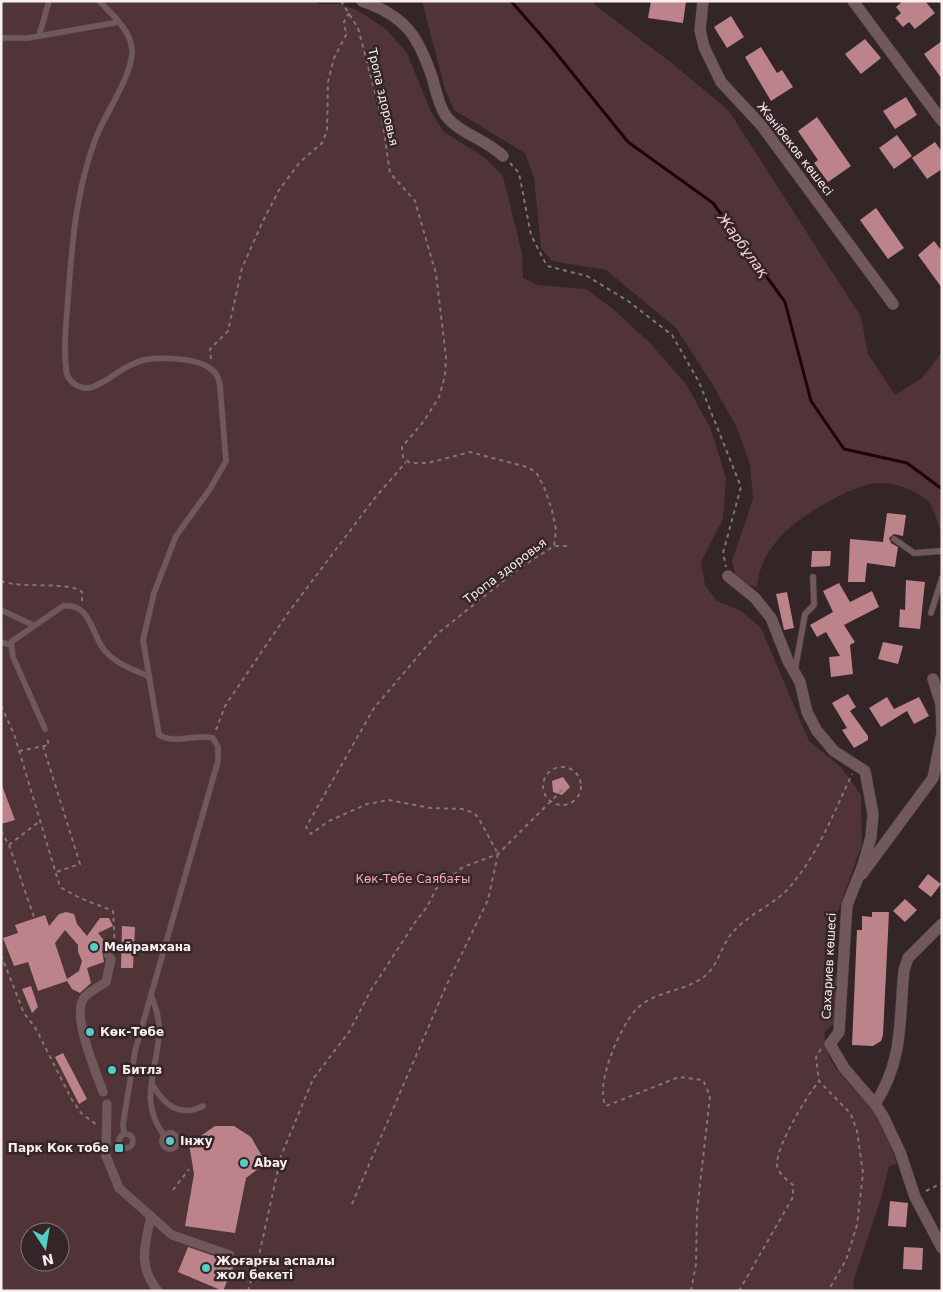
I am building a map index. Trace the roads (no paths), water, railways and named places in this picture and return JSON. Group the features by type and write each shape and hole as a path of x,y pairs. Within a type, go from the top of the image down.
{"street":[{"path":"362,1 385,9 415,37 447,117 492,146 503,156"},
{"name":"Жәнібеков көшесі","path":"703,1 700,30 704,47 721,82 761,124 894,304"},
{"path":"854,1 942,121"},
{"path":"728,576 755,598 768,614 794,672"},
{"name":"Сахариев көшесі","path":"794,672 800,682 807,712 834,751 865,771 870,788 873,814 871,837 847,905 839,1032 830,1044 854,1081 875,1104"},
{"path":"857,880 933,778 942,733 941,704 933,679"},
{"path":"942,924 908,958 897,1056 886,1088 875,1104 900,1152 914,1197 942,1248"},
{"path":"103,1092 82,1028 79,1007 84,997 106,982 110,957"},
{"path":"107,1104 106,1156 119,1188 172,1235 230,1255"},
{"path":"151,1216 143,1259 152,1283 158,1291"}],"lane":[{"path":"38,36 49,1"},
{"path":"99,1 126,31 132,53 129,67 97,136 84,176 77,209 66,323 67,375 76,385 90,388 132,364 153,358 200,364 212,370 219,378 226,461 222,471 176,536 154,593 143,640 159,735 166,740 204,735 213,738 218,747 218,761 135,1051 123,1124 124,1134"},
{"path":"1,38 38,36 119,22"},
{"path":"894,539 914,553 942,551"},
{"path":"794,672 805,614 814,605 814,577"},
{"path":"931,613 942,578"},
{"path":"46,729 14,657 11,644 15,637 63,606 72,605 80,608 91,622 103,648 122,665 148,676"},
{"path":"1,610 33,625"},
{"path":"1,642 11,644"},
{"path":"151,996 157,1013 159,1033 150,1082 150,1111 154,1122 164,1135"},
{"path":"150,1082 158,1094 171,1106 184,1112 191,1112 203,1106"}],"waterway":[{"name":"Жарбұлақ","path":"511,1 552,48 628,142 713,203 785,302 811,401 844,449 907,463 942,489"}],"place":[{"name":"Мейрамхана","path":"94,947"},
{"name":"Көк-Төбе","path":"90,1032"},
{"name":"Битлз","path":"112,1070"},
{"name":"Інжу","path":"170,1141"},
{"name":"Парк Кок тобе","path":"119,1148"},
{"name":"Abay","path":"244,1163"},
{"name":"Жоғарғы аспалы жол бекеті","path":"206,1268"}],"park label":[{"name":"Көк-Төбе Саябағы","path":"413,879"}]}
